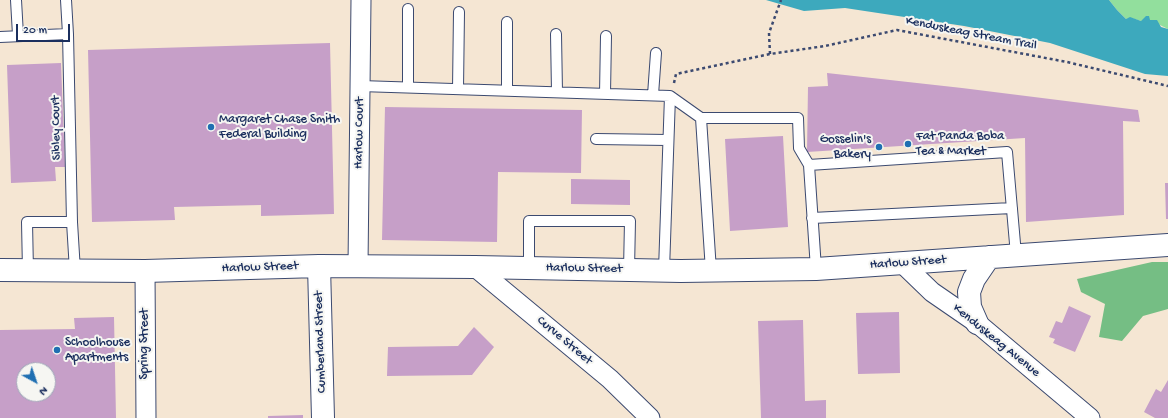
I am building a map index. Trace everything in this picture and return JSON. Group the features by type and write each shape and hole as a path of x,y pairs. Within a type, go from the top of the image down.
{"street":[{"name":"Harlow Court","path":"358,266 361,0"},
{"name":"Harlow Street","path":"0,270 145,271 319,266 710,271 816,269 1168,245"},
{"path":"977,323 970,307 969,292 974,279 989,258"},
{"name":"Kenduskeag Avenue","path":"903,264 932,292 977,323 1090,418"},
{"name":"Cumberland Street","path":"319,266 323,418"},
{"name":"Curve Street","path":"475,267 610,379 650,418"},
{"name":"Spring Street","path":"145,271 146,418"}],"lane":[{"path":"16,0 18,35"},
{"name":"Sibley Court","path":"66,0 72,222 75,271"},
{"path":"408,9 408,87"},
{"path":"458,89 459,12"},
{"path":"506,22 507,90"},
{"path":"0,37 18,35 68,34"},
{"path":"556,34 557,92"},
{"path":"605,94 606,36"},
{"path":"653,95 656,53"},
{"path":"360,86 670,96 701,118 798,118 799,148 809,165 816,269"},
{"path":"664,270 670,96"},
{"path":"701,118 710,271"},
{"path":"596,139 668,140"},
{"path":"809,165 1007,152 1016,255"},
{"path":"812,218 1012,208"},
{"path":"529,268 529,220 630,221 630,270"},
{"path":"28,271 27,222 72,222"}],"path":[{"path":"770,54 769,33 781,0"},
{"name":"Kenduskeag Stream Trail","path":"670,96 676,74 770,54 825,46 897,30 1067,62 1168,86"}],"green space":[{"path":"1109,0 1168,0 1168,29 1150,20 1141,21 1131,18 1126,19"},
{"path":"1152,262 1168,262 1168,309 1143,316 1122,341 1099,337 1105,304 1081,292 1077,279"}],"water":[{"path":"766,0 1109,0 1126,19 1130,17 1141,21 1146,16 1149,16 1150,20 1157,20 1161,27 1168,29 1168,76 1145,74 1050,43 964,26 845,8 804,11"}],"building":[{"name":"Margaret Chase Smith Federal Building","path":"330,43 334,214 261,216 261,205 174,207 175,220 92,222 88,50"},
{"path":"61,63 65,167 55,167 56,181 11,183 7,65"},
{"path":"827,73 1138,110 1140,122 1123,121 1124,215 1026,222 1025,138 807,152 808,87 828,86"},
{"path":"385,107 582,110 581,173 498,172 497,242 382,240"},
{"path":"783,136 788,227 730,231 725,139"},
{"path":"571,179 630,180 630,205 571,204"},
{"path":"1165,183 1168,183 1168,219 1166,219"},
{"path":"1069,306 1091,316 1075,352 1053,343 1055,339 1049,337 1056,321 1062,323"},
{"path":"899,312 900,373 858,374 856,313"},
{"name":"Schoolhouse Apartments","path":"114,317 116,418 0,418 0,330 75,329 74,318"},
{"path":"803,320 805,401 826,400 826,418 761,418 758,321"},
{"path":"474,327 494,347 472,375 387,376 388,347 458,346"},
{"path":"1168,380 1168,418 1155,418 1144,412 1156,389 1161,392"},
{"path":"303,415 303,418 268,418 268,416"}],"place":[{"name":"Margaret Chase Smith Federal Building","path":"211,127"},
{"name":"Fat Panda Boba Tea & Market","path":"908,144"},
{"name":"Gosselin's Bakery","path":"879,147"},
{"name":"Schoolhouse Apartments","path":"57,350"}]}
